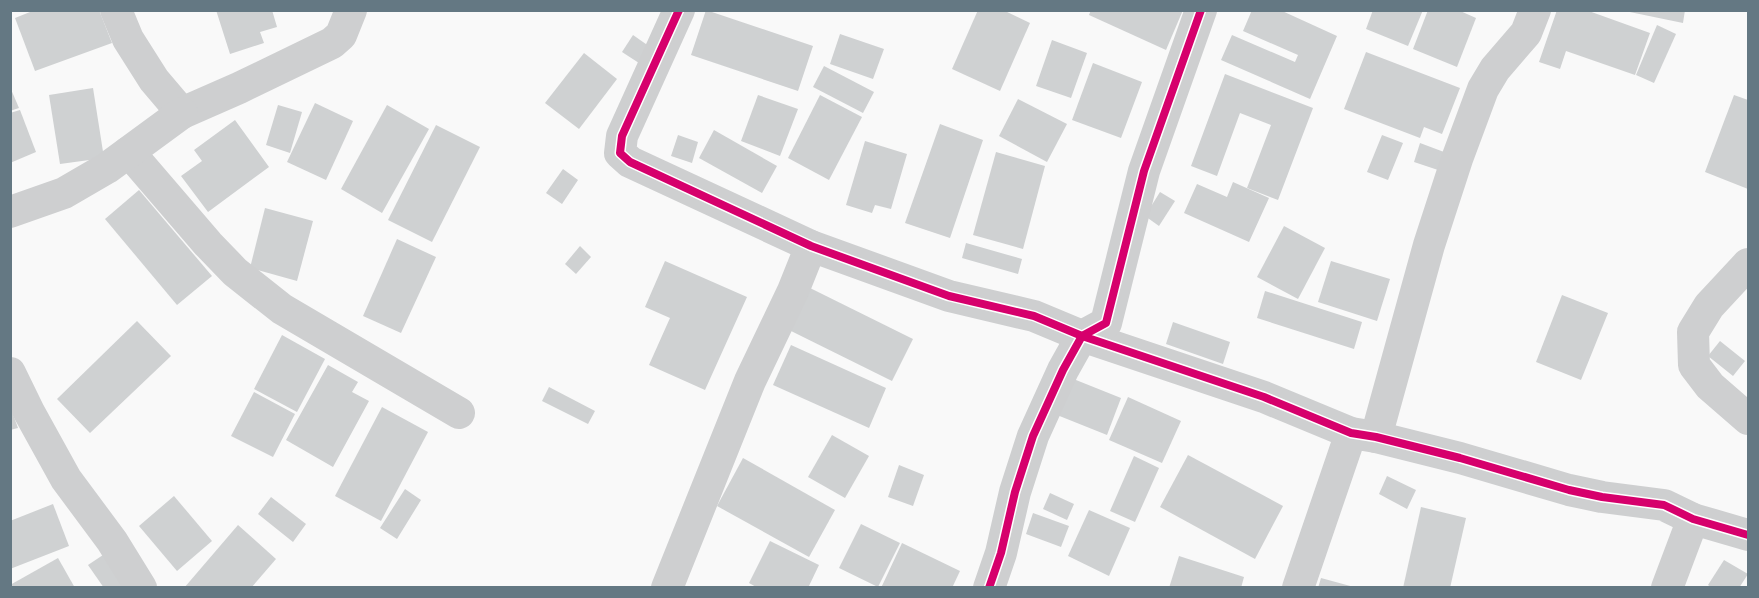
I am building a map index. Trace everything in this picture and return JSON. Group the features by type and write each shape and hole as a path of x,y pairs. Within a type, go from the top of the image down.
{"street":[{"path":"116,10 128,39 154,80 182,113"},
{"path":"10,212 64,192 107,168 182,113 240,88 332,43 341,35 351,10"},
{"path":"679,10 625,128 620,153 630,162 811,246 949,296 1034,316 1082,336 1264,397 1364,435 1460,458 1569,490 1664,505 1693,519 1749,535"},
{"path":"989,588 1033,436 1082,336 1106,323 1144,171 1201,10"},
{"path":"1298,588 1364,435 1430,245 1457,159 1483,89 1495,69 1526,33 1535,10"},
{"path":"129,152 235,272 282,309 459,413"},
{"path":"667,588 750,381 793,291 811,246"},
{"path":"1749,264 1709,306 1693,332 1694,365 1710,386 1749,419"},
{"path":"10,372 66,479 112,541 141,588"},
{"path":"1667,588 1693,519"}],"building":[{"path":"35,10 99,10 112,43 35,71 15,18"},
{"path":"216,10 272,10 277,27 260,32 264,43 230,54"},
{"path":"706,10 813,46 798,91 691,55"},
{"path":"978,10 1003,10 1030,23 1000,91 952,69"},
{"path":"1091,10 1183,10 1166,50 1089,15"},
{"path":"1252,10 1280,10 1337,36 1310,99 1221,60 1232,35 1295,62 1298,55 1243,31"},
{"path":"1373,10 1423,10 1408,46 1366,29"},
{"path":"1428,10 1458,10 1476,18 1457,67 1413,49"},
{"path":"1557,10 1586,10 1650,33 1635,75 1566,51 1560,69 1539,62"},
{"path":"1620,10 1685,10 1683,23"},
{"path":"1657,25 1676,34 1654,83 1636,75"},
{"path":"840,34 884,49 873,79 830,64"},
{"path":"633,35 653,49 642,65 622,52"},
{"path":"1052,40 1087,53 1071,98 1036,86"},
{"path":"1366,52 1460,88 1442,134 1424,127 1420,138 1344,109"},
{"path":"584,53 617,79 579,129 545,103"},
{"path":"1093,63 1142,82 1121,138 1072,120"},
{"path":"824,66 874,92 863,113 813,87"},
{"path":"1225,74 1313,108 1278,200 1247,188 1271,125 1240,113 1217,176 1191,166"},
{"path":"10,87 19,108 10,111"},
{"path":"93,88 104,158 60,164 49,95"},
{"path":"758,95 798,109 780,156 741,141"},
{"path":"820,95 862,117 829,180 788,158"},
{"path":"1734,95 1748,100 1748,189 1705,172"},
{"path":"1018,99 1067,124 1047,162 999,136"},
{"path":"315,103 353,121 326,180 287,162"},
{"path":"278,105 302,112 290,153 266,145"},
{"path":"387,105 429,129 382,213 341,189"},
{"path":"20,110 36,152 10,163 10,113"},
{"path":"235,120 269,167 208,212 181,176 202,161 194,150"},
{"path":"940,124 983,140 950,238 905,223"},
{"path":"436,125 480,147 432,242 388,220"},
{"path":"714,130 777,166 762,193 699,158"},
{"path":"678,135 698,142 692,163 671,156"},
{"path":"1382,135 1403,143 1388,180 1367,172"},
{"path":"865,141 907,154 891,209 875,205 872,213 846,205"},
{"path":"1420,143 1444,152 1438,170 1414,162"},
{"path":"996,152 1045,166 1023,249 973,235"},
{"path":"563,169 578,180 562,204 546,193"},
{"path":"1233,182 1269,198 1249,242 1184,213 1197,184 1227,197"},
{"path":"139,190 212,276 177,305 105,219"},
{"path":"1160,192 1175,201 1159,226 1145,216"},
{"path":"265,208 313,221 297,281 250,268"},
{"path":"1284,226 1325,248 1298,299 1257,277"},
{"path":"397,239 436,257 401,333 363,316"},
{"path":"966,243 1022,259 1018,274 962,258"},
{"path":"580,246 591,257 576,274 565,264"},
{"path":"665,261 747,297 705,390 649,365 670,318 645,307"},
{"path":"1331,261 1390,279 1377,321 1318,302"},
{"path":"810,288 913,339 892,381 789,330"},
{"path":"1265,291 1362,322 1354,349 1257,318"},
{"path":"1562,295 1608,313 1581,380 1536,362"},
{"path":"137,321 171,356 90,433 57,399"},
{"path":"1173,322 1230,342 1223,364 1166,344"},
{"path":"282,335 325,359 297,412 254,389"},
{"path":"1720,341 1745,361 1733,376 1708,356"},
{"path":"791,345 886,388 869,428 773,385"},
{"path":"328,365 358,382 352,392 369,401 333,467 286,440"},
{"path":"1071,378 1121,398 1107,435 1057,415"},
{"path":"549,387 595,411 588,424 542,401"},
{"path":"254,392 295,414 273,457 231,436"},
{"path":"1128,397 1181,421 1162,463 1109,440"},
{"path":"10,406 18,428 10,430"},
{"path":"382,407 428,432 381,521 335,496"},
{"path":"832,435 869,456 845,498 808,477"},
{"path":"1188,455 1283,506 1255,559 1160,507"},
{"path":"1134,456 1159,468 1135,522 1110,511"},
{"path":"743,458 835,510 809,557 717,506"},
{"path":"899,465 924,475 913,506 888,497"},
{"path":"1387,476 1416,490 1407,509 1379,494"},
{"path":"405,489 421,500 397,539 380,528"},
{"path":"1050,493 1074,504 1067,520 1043,509"},
{"path":"174,496 212,541 177,571 139,526"},
{"path":"271,497 306,524 293,542 258,514"},
{"path":"53,504 69,546 10,569 10,521"},
{"path":"1421,507 1466,518 1450,588 1403,588"},
{"path":"1089,510 1130,528 1109,576 1068,556"},
{"path":"1033,513 1069,526 1061,547 1026,534"},
{"path":"861,524 900,543 878,587 839,568"},
{"path":"238,525 276,559 251,588 184,588"},
{"path":"770,541 819,565 808,588 758,588 749,583"},
{"path":"902,543 960,571 952,588 881,588"},
{"path":"106,553 127,582 119,588 104,588 88,565"},
{"path":"1179,556 1244,577 1241,588 1169,588"},
{"path":"58,558 75,588 10,588 10,585"},
{"path":"1724,560 1748,574 1739,588 1712,588 1708,585"},
{"path":"1321,578 1354,587 1354,588 1318,588"}],"cycle path":[{"path":"679,10 622,136 620,153 630,162 811,246 949,296 1034,316 1082,336 1264,397 1351,433 1460,458 1569,490 1664,505 1693,519 1748,535"},
{"path":"989,588 1033,436 1063,370 1082,336 1106,323 1144,171 1201,10"}]}
